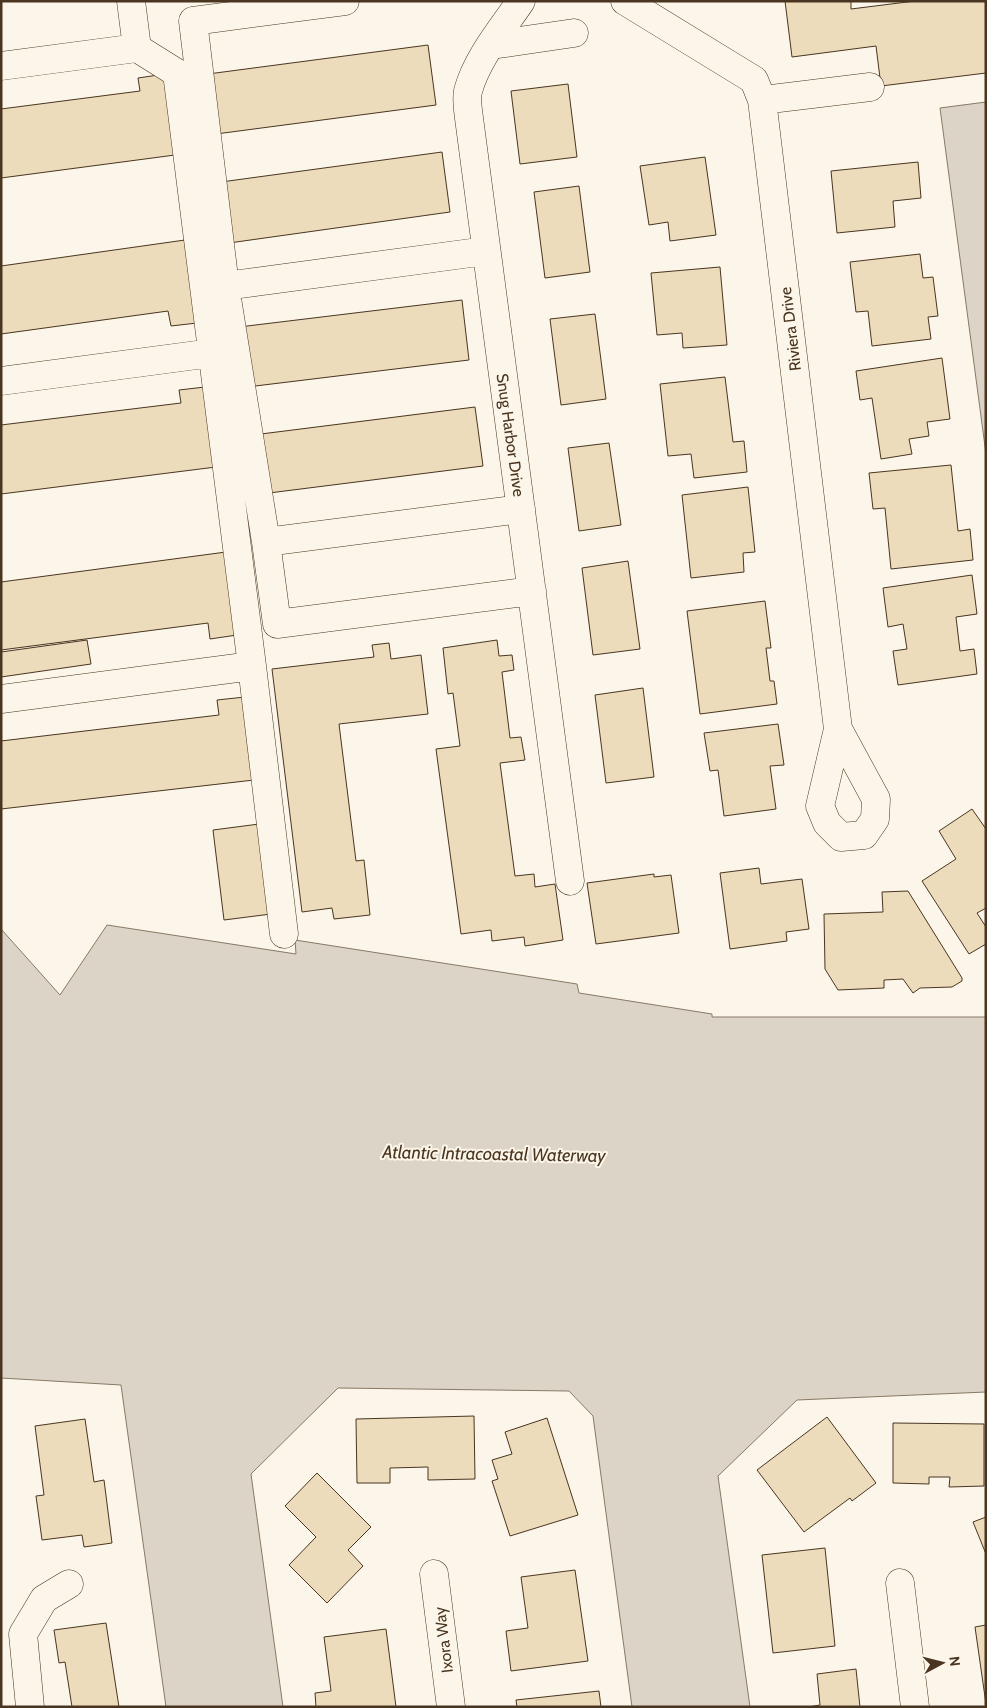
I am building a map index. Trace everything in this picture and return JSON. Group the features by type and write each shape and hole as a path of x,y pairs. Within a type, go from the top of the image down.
{"street":[{"path":"131,1 137,48"},
{"path":"346,1 192,11 225,286 266,542 277,624 532,591"},
{"name":"Snug Harbor Drive","path":"521,1 491,45 476,72 468,93 468,118 570,881"},
{"name":"Riviera Drive","path":"624,1 754,80 762,100 838,729"},
{"path":"491,45 574,33"},
{"path":"1,66 137,48 176,73 252,666 284,934"},
{"path":"762,100 870,87"},
{"path":"225,286 486,251"},
{"path":"1,380 212,354"},
{"path":"266,542 521,509"},
{"path":"1,699 252,666"},
{"name":"Ixora Way","path":"434,1574 451,1707"},
{"path":"900,1583 915,1707"},
{"path":"30,1707 23,1634 44,1599 69,1584"}],"water":[{"path":"986,102 986,454 940,108"},
{"name":"Atlantic Intracoastal Waterway","path":"107,925 296,954 295,940 577,984 579,993 712,1014 712,1017 986,1017 986,1392 797,1400 718,1476 750,1707 632,1707 593,1416 569,1391 338,1388 251,1474 283,1707 166,1707 121,1385 1,1378 1,929 60,995"}],"building":[{"path":"785,1 851,1 851,9 915,1 986,1 986,73 881,86 876,46 792,57"},
{"path":"428,45 436,105 216,134 208,74"},
{"path":"165,74 175,155 1,178 1,109 140,91 138,78"},
{"path":"568,84 577,157 520,164 511,91"},
{"path":"442,152 450,212 229,243 221,182"},
{"path":"705,157 716,235 670,241 668,222 649,225 640,166"},
{"path":"918,162 921,198 893,201 895,227 837,233 831,171"},
{"path":"579,186 590,272 545,278 534,192"},
{"path":"185,240 197,323 171,326 168,311 1,334 1,266"},
{"path":"920,254 923,278 933,277 938,316 928,317 931,339 872,346 868,311 856,312 850,262"},
{"path":"720,267 727,345 683,348 682,333 657,335 651,273"},
{"path":"462,300 469,360 247,387 239,327"},
{"path":"595,314 606,399 561,405 550,319"},
{"path":"942,358 950,419 927,422 929,436 909,439 912,454 881,459 872,398 860,400 856,371"},
{"path":"725,377 733,442 744,441 747,472 694,478 691,454 668,456 660,384"},
{"path":"205,387 216,467 1,494 1,425 181,403 179,390"},
{"path":"475,407 483,466 261,494 253,435"},
{"path":"609,443 621,525 579,531 568,448"},
{"path":"951,465 958,531 970,529 973,560 891,569 885,508 873,509 869,473"},
{"path":"748,487 755,552 743,553 744,572 691,578 682,495"},
{"path":"226,552 237,635 210,639 208,623 1,650 1,582"},
{"path":"628,561 640,649 593,655 582,568"},
{"path":"972,575 977,614 956,617 960,651 974,649 977,674 898,685 893,651 907,649 903,624 888,627 883,588"},
{"path":"765,601 771,648 766,648 770,681 774,681 777,704 700,714 687,611"},
{"path":"87,640 91,664 1,677 1,652"},
{"path":"497,640 499,656 512,655 514,670 502,672 510,738 521,737 525,760 500,763 515,876 534,874 535,887 555,884 563,940 525,946 524,937 492,941 491,930 461,934 436,749 460,746 453,693 448,694 443,648"},
{"path":"389,643 391,659 421,655 428,714 339,724 356,861 364,860 370,915 334,919 332,908 302,912 272,669 374,657 372,645"},
{"path":"643,688 654,777 606,783 595,695"},
{"path":"245,697 254,780 1,809 1,741 219,715 217,700"},
{"path":"778,724 784,765 770,766 776,809 724,816 718,770 710,771 704,733"},
{"path":"972,809 986,829 986,908 977,913 986,927 986,944 969,954 922,881 956,859 939,831"},
{"path":"267,823 279,913 224,920 213,830"},
{"path":"759,868 761,884 802,879 809,929 786,932 787,941 730,949 720,873"},
{"path":"654,874 654,877 671,875 679,933 596,944 587,883"},
{"path":"908,891 962,978 962,981 952,987 920,988 913,993 903,979 884,980 884,988 838,990 825,969 824,914 883,912 882,892"},
{"path":"474,1416 475,1479 428,1480 428,1467 390,1468 390,1483 357,1483 356,1419"},
{"path":"827,1417 876,1483 852,1501 850,1498 804,1532 757,1470"},
{"path":"547,1418 578,1515 510,1536 492,1481 498,1479 492,1460 512,1454 505,1432"},
{"path":"85,1419 94,1482 104,1480 112,1543 84,1547 82,1535 42,1540 36,1496 44,1495 35,1426"},
{"path":"893,1423 984,1424 984,1486 949,1487 950,1477 929,1477 929,1484 893,1483"},
{"path":"317,1473 371,1527 348,1550 363,1566 327,1603 289,1565 316,1537 285,1506"},
{"path":"986,1517 986,1554 973,1522"},
{"path":"825,1548 835,1646 773,1653 762,1555"},
{"path":"575,1570 588,1661 511,1671 506,1631 528,1628 521,1577"},
{"path":"106,1623 119,1707 72,1707 65,1662 59,1663 54,1630"},
{"path":"986,1625 986,1704 975,1627"},
{"path":"386,1629 396,1707 316,1707 315,1693 331,1691 324,1637"},
{"path":"856,1669 860,1707 808,1707 820,1705 817,1674"},
{"path":"599,1691 601,1707 517,1707 516,1700"}]}
